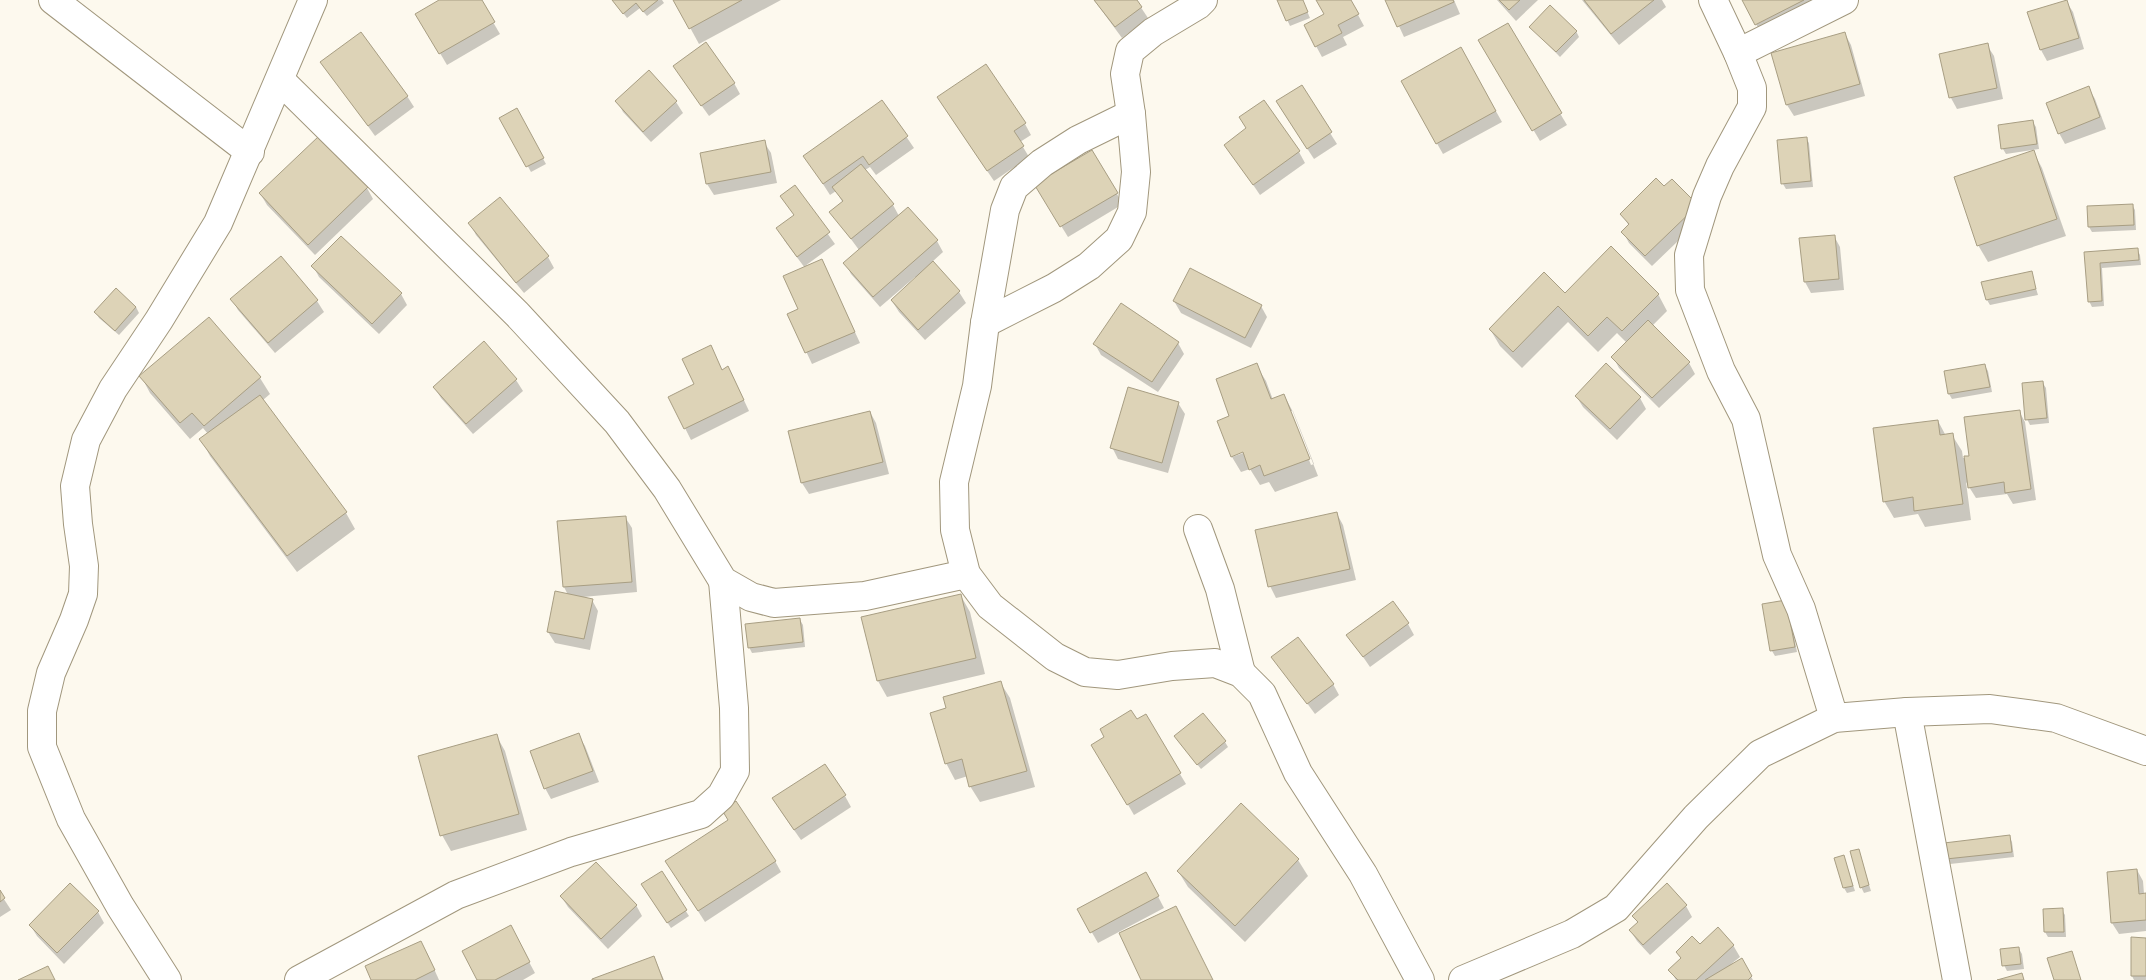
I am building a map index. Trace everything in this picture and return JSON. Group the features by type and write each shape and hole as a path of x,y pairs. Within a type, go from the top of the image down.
{"street":[{"path":"53,0 250,152"},
{"path":"167,980 120,906 70,820 42,747 42,710 51,673 83,594 84,566 75,486 86,440 113,390 159,320 218,223 250,152 313,0"},
{"path":"985,323 1054,288 1089,266 1119,239 1132,212 1136,172 1131,114 1125,74 1130,51 1153,32 1198,5 1203,0"},
{"path":"1712,0 1738,53 1752,88 1752,107 1720,166 1707,196 1689,255 1690,290 1721,371 1746,419 1776,555 1801,609 1834,718"},
{"path":"1738,53 1844,0"},
{"path":"280,80 517,314 618,422 667,489 723,581 734,708 735,771 729,785 711,807 701,814 571,852 456,895 299,980"},
{"path":"1131,114 1078,140 1042,163 1014,187 1005,210 985,323 977,386 954,482 955,530 966,574 990,606 1055,657 1085,672 1118,674 1215,662 1241,673 1262,694 1298,773 1364,874 1420,980"},
{"path":"1198,529 1220,589 1241,673"},
{"path":"723,581 751,597 774,603 865,596 966,574"},
{"path":"1463,980 1572,934 1616,908 1696,817 1760,754 1834,718 1907,712 1990,709 2056,718 2146,751"},
{"path":"1907,712 1958,980"}],"building":[{"path":"439,0 482,0 495,22 439,54 415,14"},
{"path":"612,0 658,0 643,12 636,3 623,14"},
{"path":"673,0 742,0 689,29"},
{"path":"1094,0 1137,0 1142,7 1115,27"},
{"path":"1277,0 1303,0 1308,12 1286,21"},
{"path":"1316,0 1351,0 1359,14 1338,25 1342,33 1315,47 1304,25 1324,14"},
{"path":"1385,0 1453,0 1454,2 1397,27"},
{"path":"1499,0 1520,0 1509,10"},
{"path":"1584,0 1654,0 1611,34"},
{"path":"1742,0 1804,0 1755,25"},
{"path":"2067,0 2079,38 2040,50 2027,12"},
{"path":"1550,5 1577,31 1556,52 1529,27"},
{"path":"1508,23 1562,113 1532,131 1478,40"},
{"path":"361,32 408,96 368,126 320,62"},
{"path":"1845,32 1860,84 1786,105 1771,53"},
{"path":"706,42 735,83 701,106 673,66"},
{"path":"1988,43 1997,88 1949,98 1939,54"},
{"path":"1461,47 1496,111 1436,144 1401,81"},
{"path":"986,64 1026,123 1014,131 1024,146 987,171 937,97"},
{"path":"649,70 677,101 643,132 615,101"},
{"path":"1302,85 1332,132 1307,149 1276,101"},
{"path":"2089,86 2100,117 2058,134 2046,103"},
{"path":"882,100 908,136 869,165 863,156 823,184 803,156"},
{"path":"1264,100 1300,151 1253,185 1224,145 1246,128 1239,117"},
{"path":"517,108 544,158 526,167 499,118"},
{"path":"2033,120 2037,144 2001,149 1998,125"},
{"path":"319,136 368,187 308,245 259,193"},
{"path":"1807,137 1811,181 1781,184 1777,140"},
{"path":"765,140 771,172 706,184 700,153"},
{"path":"1092,150 1118,193 1060,227 1034,184"},
{"path":"2034,150 2057,219 1977,246 1954,177"},
{"path":"861,164 894,204 851,239 829,212 843,201 832,187"},
{"path":"1656,178 1664,186 1672,179 1698,205 1645,256 1621,232 1629,224 1620,214"},
{"path":"795,185 830,232 797,257 776,228 794,215 780,196"},
{"path":"500,197 549,256 516,283 468,223"},
{"path":"2133,204 2134,225 2088,227 2087,206"},
{"path":"908,207 938,240 873,297 843,263"},
{"path":"1835,235 1839,279 1804,282 1799,238"},
{"path":"341,236 402,293 372,324 311,266"},
{"path":"1611,246 1659,294 1622,331 1607,317 1588,336 1558,306 1513,352 1489,329 1544,272 1565,293"},
{"path":"2138,248 2139,260 2100,263 2102,301 2088,302 2084,252"},
{"path":"281,256 318,300 268,343 230,299"},
{"path":"822,259 855,332 805,353 787,314 798,309 783,276"},
{"path":"933,261 960,291 918,330 891,300"},
{"path":"1190,268 1262,305 1245,338 1173,301"},
{"path":"2032,271 2036,289 1986,300 1981,282"},
{"path":"116,288 136,307 115,331 94,312"},
{"path":"1121,303 1179,342 1152,382 1093,344"},
{"path":"209,317 261,377 204,426 192,413 180,423 139,376"},
{"path":"1648,320 1690,362 1652,398 1611,357"},
{"path":"484,341 517,379 466,424 433,387"},
{"path":"711,345 722,370 728,366 744,400 684,429 668,397 694,384 682,359"},
{"path":"1257,363 1271,399 1284,394 1310,459 1264,476 1260,465 1249,470 1243,452 1231,457 1217,421 1229,416 1216,379"},
{"path":"1606,363 1641,397 1610,429 1575,396"},
{"path":"1985,364 1990,387 1948,394 1944,371"},
{"path":"2043,381 2047,418 2025,420 2022,383"},
{"path":"1128,387 1179,402 1162,463 1110,448"},
{"path":"260,395 347,512 287,556 199,439"},
{"path":"2020,410 2031,489 2005,493 2004,482 1968,488 1964,456 1969,456 1964,417"},
{"path":"870,411 883,462 801,483 788,431"},
{"path":"1938,420 1940,435 1953,433 1963,504 1914,511 1913,497 1883,502 1873,428"},
{"path":"1337,512 1350,569 1268,587 1255,530"},
{"path":"626,516 632,582 563,587 557,521"},
{"path":"555,591 593,599 584,639 547,632"},
{"path":"961,594 976,658 877,681 861,617"},
{"path":"1786,600 1795,647 1770,651 1762,604"},
{"path":"1393,601 1409,623 1363,657 1346,635"},
{"path":"800,618 803,642 748,648 745,624"},
{"path":"1298,637 1334,684 1307,704 1271,657"},
{"path":"1001,681 1027,771 969,787 962,759 945,764 930,713 946,708 943,697"},
{"path":"1131,710 1137,719 1146,714 1181,773 1127,805 1091,745 1104,737 1100,729"},
{"path":"1203,713 1226,741 1197,765 1174,736"},
{"path":"579,733 593,771 544,789 530,751"},
{"path":"497,734 519,814 440,836 418,756"},
{"path":"825,764 846,795 794,830 772,798"},
{"path":"736,801 776,861 698,911 665,861 728,820 722,810"},
{"path":"1241,803 1299,859 1235,926 1177,871"},
{"path":"2010,835 2012,852 1946,859 1944,843"},
{"path":"1859,849 1869,885 1860,888 1850,851"},
{"path":"1844,855 1853,886 1843,888 1834,858"},
{"path":"596,862 637,905 601,939 560,896"},
{"path":"2137,869 2139,894 2146,893 2146,920 2111,923 2107,872"},
{"path":"662,871 687,910 667,923 641,884"},
{"path":"1146,872 1159,896 1090,933 1077,909"},
{"path":"70,883 99,911 57,953 29,925"},
{"path":"1667,883 1687,905 1643,945 1629,930 1638,922 1632,916"},
{"path":"0,890 5,898 0,902"},
{"path":"1176,906 1213,980 1141,980 1119,933"},
{"path":"2063,908 2064,932 2044,932 2043,909"},
{"path":"511,925 530,962 495,980 477,980 462,951"},
{"path":"1718,927 1734,945 1696,980 1678,980 1668,970 1681,958 1676,952 1692,936 1700,944"},
{"path":"2131,937 2146,938 2146,976 2131,976"},
{"path":"421,941 435,970 415,980 371,980 365,966"},
{"path":"2019,947 2021,964 2002,966 2000,949"},
{"path":"2072,951 2081,980 2054,980 2047,958"},
{"path":"654,956 663,980 592,980 592,979"},
{"path":"1742,958 1752,976 1748,980 1705,980"},
{"path":"48,966 55,980 18,980"},
{"path":"2022,973 2024,980 1997,980"}]}
